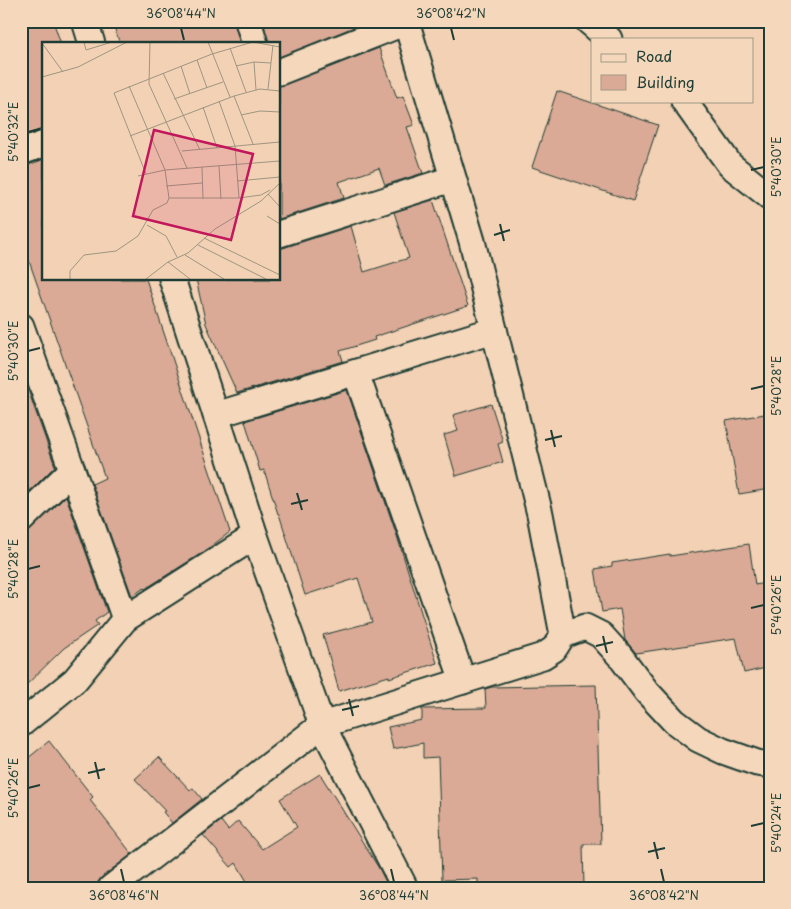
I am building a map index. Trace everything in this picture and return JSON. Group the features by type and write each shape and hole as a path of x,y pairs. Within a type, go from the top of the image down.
{"street":[{"path":"85,21 91,42"},
{"path":"248,21 254,42"},
{"path":"588,21 608,38"},
{"path":"280,72 406,22 472,241 540,514 563,635"},
{"path":"685,102 730,165 770,197"},
{"path":"21,152 42,145"},
{"path":"280,234 452,179"},
{"path":"172,280 256,536 322,725 403,887"},
{"path":"21,326 125,619"},
{"path":"216,415 494,330"},
{"path":"356,373 463,681"},
{"path":"21,520 72,470"},
{"path":"21,724 75,680 125,619 256,536"},
{"path":"111,888 322,725 542,656 554,649 563,635 586,627 601,635 620,656 647,692 674,721 698,740 757,763 770,765"}],"building":[{"path":"21,21 53,21 60,42 42,42 42,130 21,137"},
{"path":"112,21 234,21 239,42 119,42"},
{"path":"263,21 369,21 280,57 280,42 268,42"},
{"path":"379,48 397,98 403,96 414,125 407,127 423,173 385,185 379,168 339,182 344,198 280,219 280,86"},
{"path":"557,91 658,125 633,201 532,167"},
{"path":"42,160 42,280 146,280 230,532 205,551 132,596 92,484 105,478 21,238 21,166"},
{"path":"433,200 468,306 374,337 375,340 340,351 343,361 237,393 206,324 196,280 280,280 280,248 351,226 364,272 409,258 394,212"},
{"path":"21,370 55,466 30,491 21,476"},
{"path":"347,390 397,536 437,663 339,691 323,635 372,622 358,578 305,595 264,470 260,471 245,421"},
{"path":"491,404 503,442 498,444 503,462 456,476 444,435 458,431 453,415"},
{"path":"770,413 770,489 739,494 726,421"},
{"path":"66,496 107,612 95,621 98,625 64,648 21,690 21,535 31,530"},
{"path":"749,544 755,585 770,582 770,667 744,673 736,638 636,653 625,640 620,609 602,612 595,569 612,566 612,563"},
{"path":"596,685 601,844 583,844 584,888 478,888 478,879 442,880 438,757 423,758 423,743 393,749 388,727 422,720 422,709 486,708 485,689 492,687"},
{"path":"49,741 93,797 90,800 132,854 102,877 98,882 97,888 21,888 21,764"},
{"path":"159,757 190,790 193,788 202,799 172,823 163,812 165,811 135,779"},
{"path":"320,774 380,870 389,888 251,888 236,863 231,867 203,835 221,821 228,830 238,821 262,849 297,827 280,799"}]}
